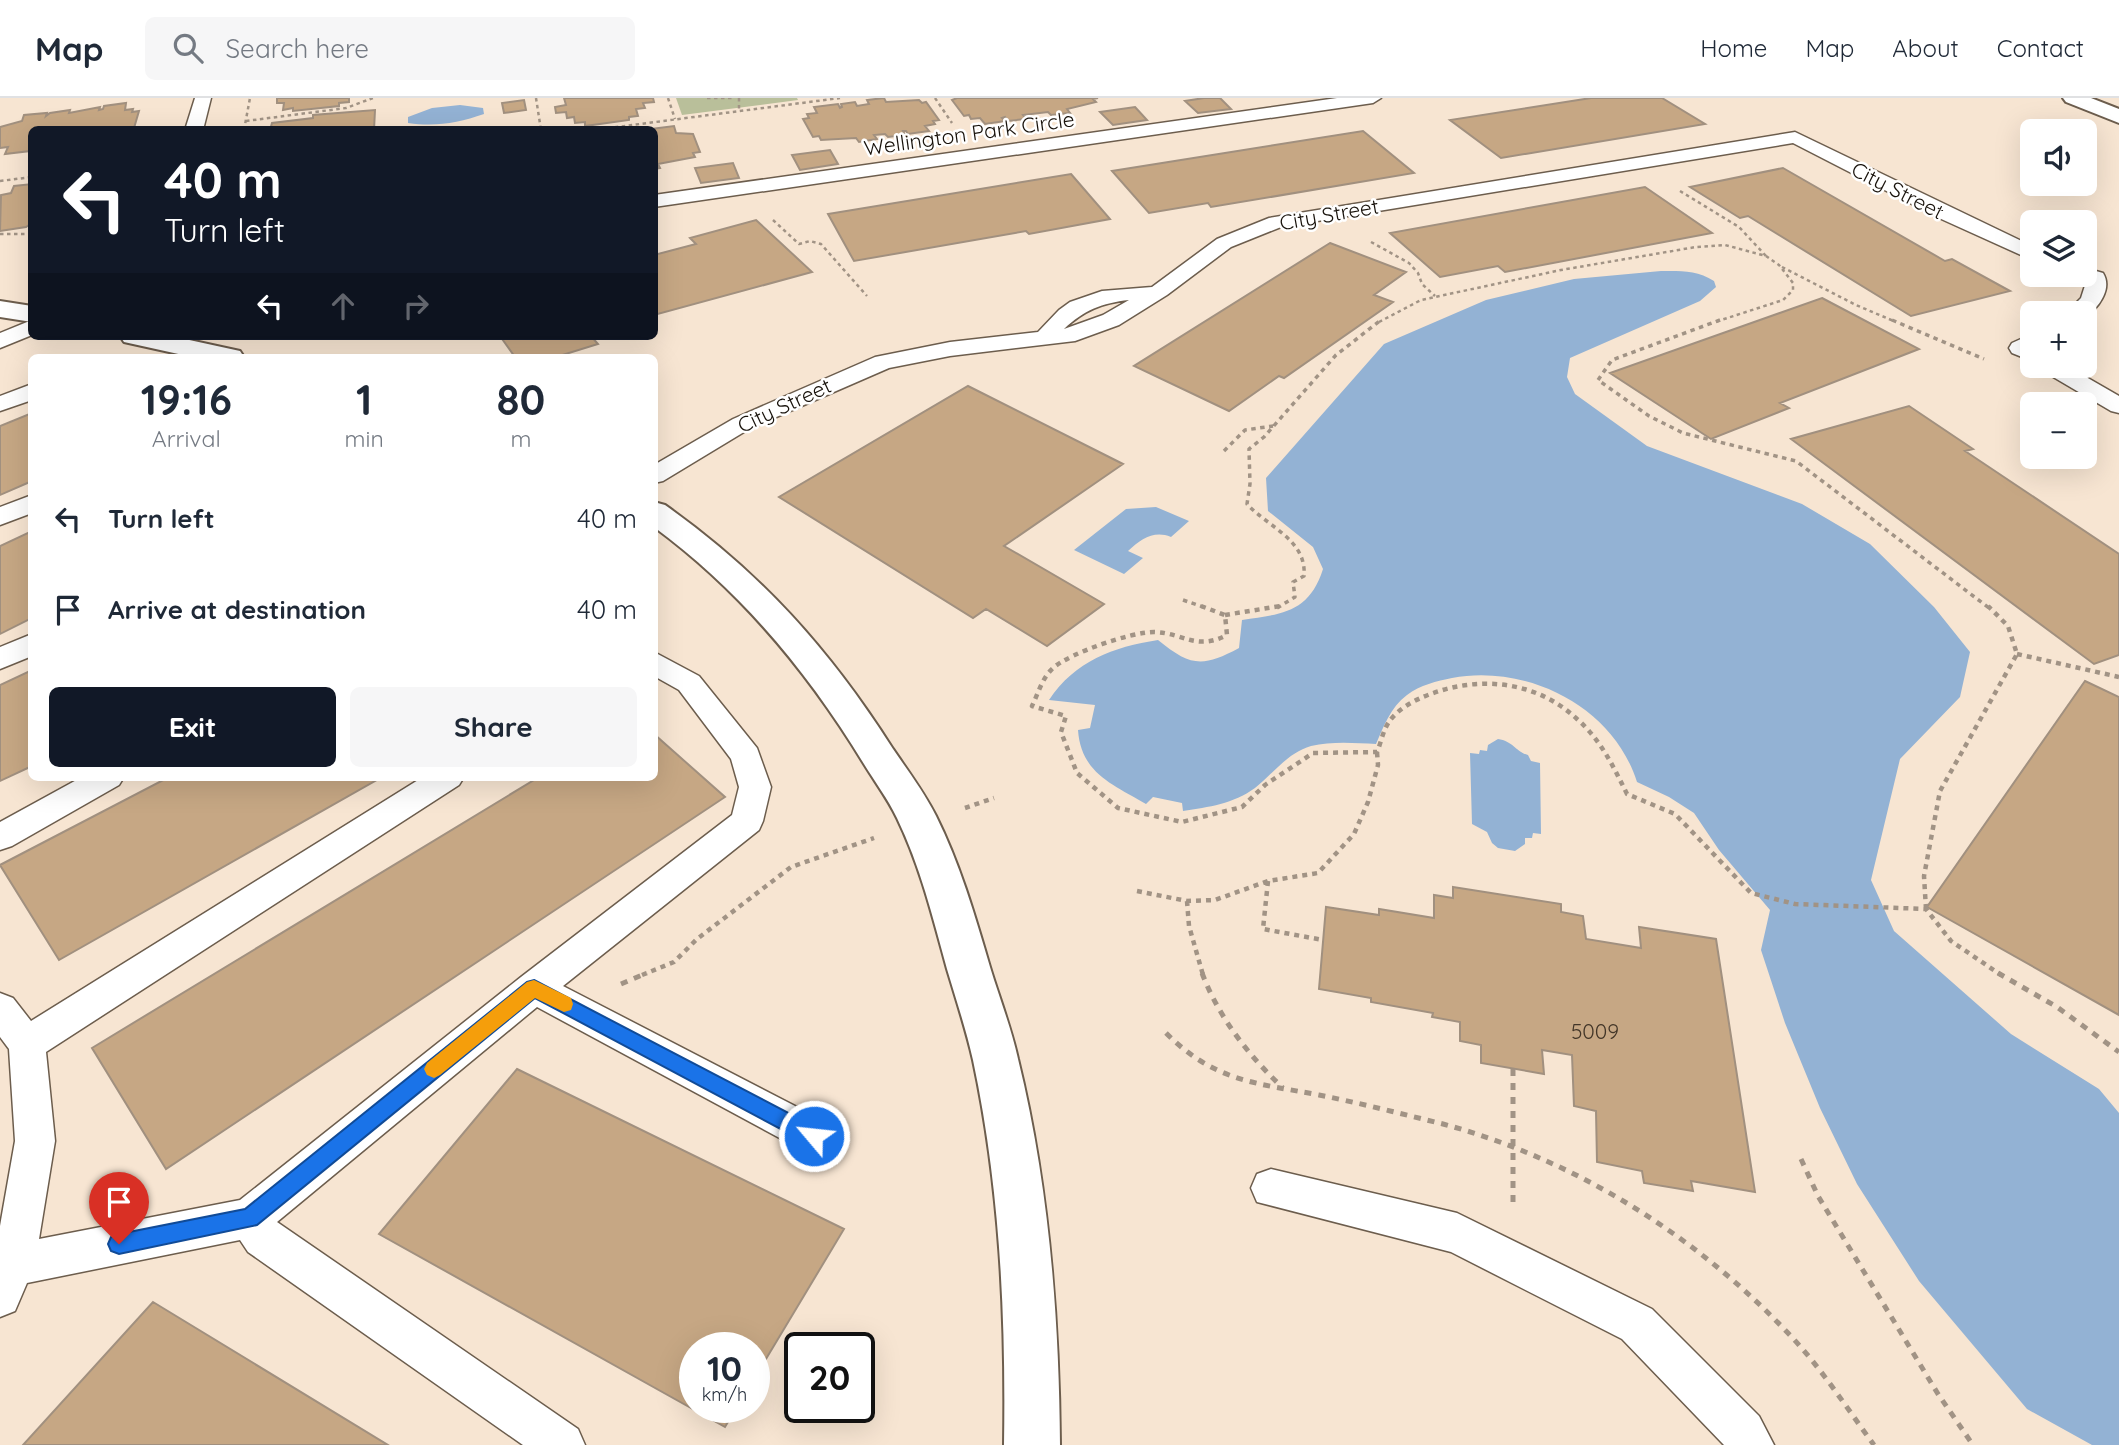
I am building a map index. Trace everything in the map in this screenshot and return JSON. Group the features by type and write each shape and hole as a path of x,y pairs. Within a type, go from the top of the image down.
{"street":[{"path":"2073,98 2119,117"},
{"path":"0,309 28,313"},
{"path":"152,340 216,354"},
{"path":"658,515 702,546 749,590 809,653 861,726 919,822 950,904 995,1060 1020,1208 1033,1359 1032,1445"}],"lane":[{"path":"195,126 203,98"},
{"name":"Wellington Park Circle","path":"658,200 1373,98"},
{"name":"City Street","path":"658,475 741,424 883,362 950,349 1044,339 1069,309 1097,299 1160,291 1224,243 1276,222 1336,212 1795,137 1923,203 2020,248"},
{"path":"2097,275 2119,274"},
{"path":"0,341 28,328"},
{"path":"2071,378 2119,406"},
{"path":"0,404 28,393"},
{"path":"0,517 28,505"},
{"path":"0,659 28,646"},
{"path":"0,1009 27,1044 35,1141 7,1280 250,1218 534,988 747,821 755,787 746,756 689,682 658,664"},
{"path":"0,837 101,781"},
{"path":"27,1044 442,781"},
{"path":"534,988 814,1136"},
{"path":"1271,1188 1457,1233 1637,1324 1743,1432 1751,1445"},
{"path":"250,1218 263,1238 562,1445"}],"path":[{"path":"245,126 250,98"},
{"path":"246,121 346,108 373,98"},
{"path":"536,98 540,126"},
{"path":"668,98 675,119"},
{"path":"707,98 732,98"},
{"path":"739,98 739,111"},
{"path":"623,126 806,100 840,98"},
{"path":"1634,163 1722,216 1759,244 1766,256"},
{"path":"0,181 28,178"},
{"path":"739,189 799,244 810,241 821,244 867,296"},
{"path":"1336,212 1357,233 1409,263 1418,273 1422,284 1436,296"},
{"path":"0,234 28,234"},
{"path":"1183,600 1225,615 1276,609 1295,597 1293,582 1304,576 1304,559 1280,530 1265,524 1247,503 1252,492 1248,467 1250,449 1336,355 1387,316 1421,300 1561,270 1696,247 1725,245 1766,256 1856,305 1995,363"},
{"path":"1779,265 1793,284 1793,290 1783,300 1677,334 1612,360 1598,380 1649,416 1683,433 1796,461 1982,601 2008,626 2017,654 1991,705 1940,791 1924,877 1926,909 1951,941 1989,968 2057,1007 2119,1052"},
{"path":"1224,451 1245,430 1274,425"},
{"path":"1225,615 1227,635 1208,644 1148,632 1099,647 1055,666 1046,677 1032,706 1066,716 1061,732 1077,774 1118,808 1182,822 1241,807 1265,785 1313,753 1377,752"},
{"path":"2017,654 2119,677"},
{"path":"1137,891 1187,901 1215,900 1268,881 1318,873 1354,834 1368,802 1378,765 1377,752 1389,721 1410,703 1449,686 1495,682 1533,691 1576,717 1602,745 1627,794 1675,814 1751,893 1795,904 1926,909"},
{"path":"616,986 674,962 697,939 791,867 825,853"},
{"path":"1268,881 1263,929 1323,940"},
{"path":"1187,901 1186,923 1213,1000 1268,1076 1286,1091"},
{"path":"1166,1033 1183,1052 1216,1072 1286,1091 1314,1094 1413,1117 1513,1146 1552,1163 1641,1212 1734,1282 1786,1332 1832,1387 1874,1445"},
{"path":"1511,1261 1513,1069"},
{"path":"1801,1159 1818,1196 1938,1394 1973,1445"}],"green space":[{"path":"676,98 797,98 798,100 682,115"}],"water":[{"path":"460,105 483,108 484,114 447,123 408,123 408,117 432,108"},
{"path":"1661,271 1701,275 1714,281 1716,287 1700,301 1570,358 1567,377 1575,394 1647,446 1802,504 1870,544 1934,607 1970,652 1960,697 1900,759 1871,880 1894,931 2011,1034 2099,1089 2119,1113 2119,1445 2092,1445 2027,1409 1919,1281 1857,1184 1820,1108 1785,1023 1761,950 1770,910 1719,850 1694,813 1669,797 1637,782 1625,755 1609,732 1588,712 1564,696 1509,678 1480,675 1452,678 1417,689 1401,700 1388,718 1376,744 1319,744 1302,749 1255,788 1238,798 1183,811 1182,803 1153,797 1146,804 1100,776 1085,757 1078,730 1090,728 1095,705 1049,700 1071,675 1083,666 1126,647 1158,640 1188,659 1215,659 1239,648 1242,620 1282,613 1302,603 1310,595 1323,569 1313,547 1268,511 1266,478 1384,344 1486,300 1574,279"},
{"path":"1156,507 1189,521 1171,537 1153,535 1128,551 1143,558 1124,574 1074,550 1126,509"},
{"path":"1498,739 1528,755 1531,761 1540,763 1541,834 1533,833 1532,838 1525,838 1525,844 1515,851 1498,848 1492,843 1487,832 1472,824 1470,753 1487,751 1488,745"}],"building":[{"path":"277,98 349,98 349,102 339,103 339,106 293,111 293,108 283,110 284,103 277,103"},
{"path":"564,98 653,98 654,102 643,103 645,108 636,109 638,116 629,117 629,120 585,126 585,122 575,123 574,117 567,118 566,112 556,113 555,107 566,105"},
{"path":"884,98 886,102 926,102 939,120 933,121 935,124 925,126 929,131 908,134 903,131 905,135 888,137 885,134 874,135 877,139 859,142 856,138 821,140 819,136 813,137 803,119 809,118 807,114 817,113 814,107 838,104 840,108 841,104 855,102 857,106 869,104 867,100"},
{"path":"1098,98 1093,99 1096,102 1067,109 1070,113 1023,115 1026,119 1008,121 1005,117 1002,118 1005,121 985,124 980,118 971,119 969,115 964,116 952,100"},
{"path":"1220,98 1231,109 1198,113 1185,101"},
{"path":"1591,98 1662,98 1705,124 1501,158 1450,120"},
{"path":"524,100 526,110 504,113 502,103"},
{"path":"126,103 125,110 139,111 135,126 28,126 28,151 5,154 8,147 0,148 0,127 22,121 24,115 47,113 46,116 70,110 69,113 100,107 99,110 104,106"},
{"path":"1135,107 1147,120 1113,125 1100,112"},
{"path":"375,110 374,126 271,126 272,123 313,118 313,115"},
{"path":"674,126 676,133 693,134 700,152 693,153 695,157 658,164 658,128"},
{"path":"1363,131 1414,173 1211,207 1208,203 1149,213 1112,171"},
{"path":"830,150 838,164 800,170 792,155"},
{"path":"733,163 739,178 701,183 695,168"},
{"path":"1783,168 1945,261 1952,259 2010,291 1911,316 1748,216 1740,218 1690,187"},
{"path":"1071,174 1110,219 854,261 828,214"},
{"path":"28,184 28,226 0,231 1,195 11,193 14,186"},
{"path":"1645,187 1712,233 1505,272 1498,266 1440,277 1390,233"},
{"path":"756,220 812,272 658,314 658,254 696,244 690,238"},
{"path":"1330,243 1406,272 1374,295 1393,302 1284,378 1279,376 1229,411 1134,366"},
{"path":"1822,298 1919,349 1780,403 1789,408 1711,439 1610,373"},
{"path":"503,340 594,340 598,344 566,354 513,354"},
{"path":"968,386 1123,464 1004,546 1104,604 1047,646 986,609 973,618 779,497"},
{"path":"1909,406 1973,449 1965,451 2119,554 2119,655 2094,664 1791,439"},
{"path":"28,415 28,483 0,495 0,426"},
{"path":"28,533 28,620 0,634 0,546"},
{"path":"28,672 28,768 0,781 0,685"},
{"path":"2085,681 2119,697 2119,1015 1927,907"},
{"path":"658,738 725,797 166,1169 92,1048 532,781 658,781"},
{"path":"161,781 375,781 59,960 0,865"},
{"path":"1453,887 1561,904 1561,912 1583,916 1586,939 1641,948 1639,927 1716,939 1755,1192 1691,1181 1693,1191 1644,1183 1642,1171 1597,1162 1596,1111 1574,1106 1572,1055 1542,1050 1544,1074 1481,1063 1481,1045 1460,1041 1460,1022 1432,1017 1433,1013 1371,1002 1371,998 1319,989 1326,907 1379,915 1379,909 1434,918 1434,895 1453,898"},
{"path":"517,1069 844,1229 770,1352 770,1332 679,1332 679,1401 379,1234"},
{"path":"153,1302 388,1445 23,1445"}],"slow traffic":[{"path":"434,1069 534,988 564,1004"}],"route":[{"path":"119,1244 250,1218 534,988 814,1136"}]}
